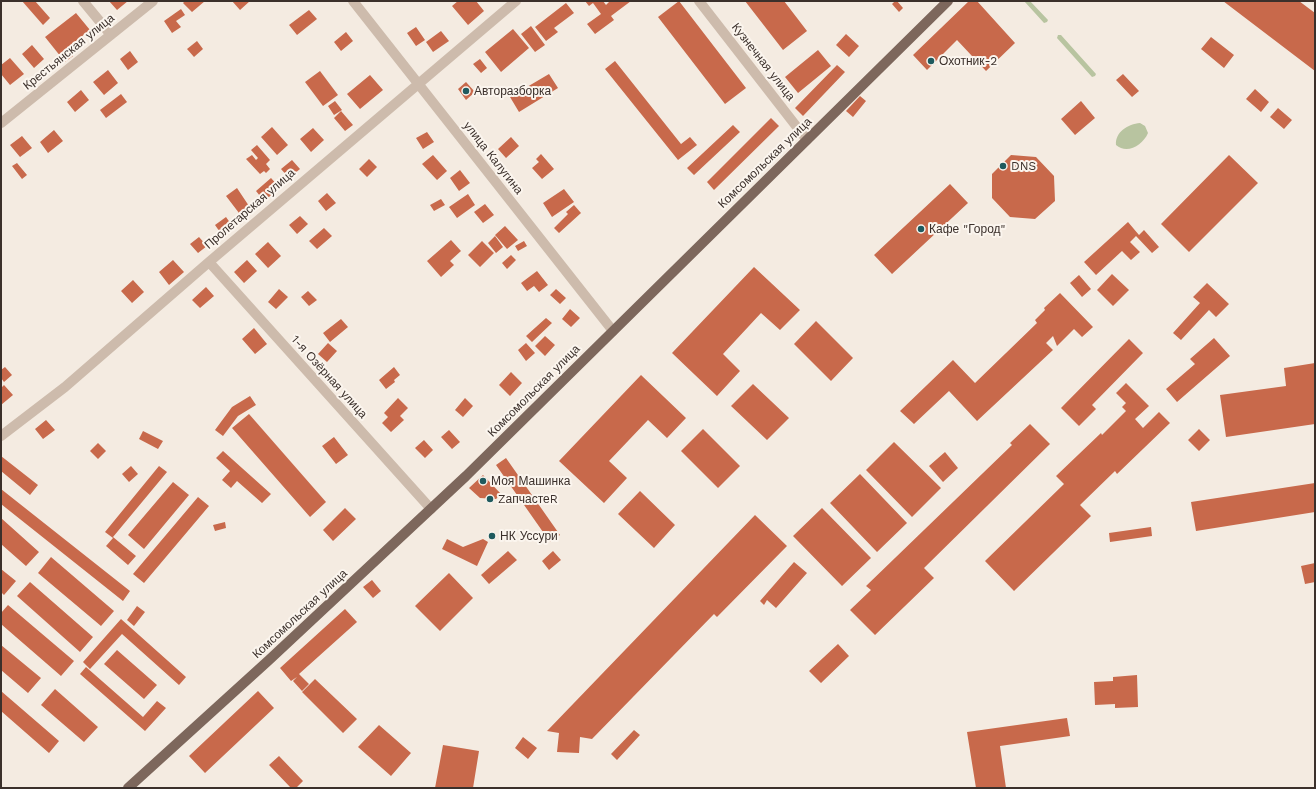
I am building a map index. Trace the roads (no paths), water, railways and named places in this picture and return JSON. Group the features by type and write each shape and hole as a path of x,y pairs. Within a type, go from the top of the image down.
{"main road":[{"name":"Комсомольская улица","path":"128,788 242,685 431,509 948,1"}],"street":[{"path":"84,1 111,35"},
{"name":"Крестьянская улица","path":"1,124 153,1"},
{"name":"улица Калугина","path":"353,1 613,331"},
{"name":"Пролетарская улица","path":"1,436 65,387 209,262 516,1"},
{"name":"Кузнечная улица","path":"699,1 806,140"},
{"name":"1-я Озёрная улица","path":"209,262 431,509"}],"place":[{"name":"Охотник-2","path":"931,61"},
{"name":"Авторазборка","path":"466,91"},
{"name":"DNS","path":"1003,166"},
{"name":"Кафе \"Город\"","path":"921,229"},
{"name":"Моя Машинка","path":"483,481"},
{"name":"ZапчастеR","path":"490,499"},
{"name":"НК Уссури","path":"492,536"}]}
